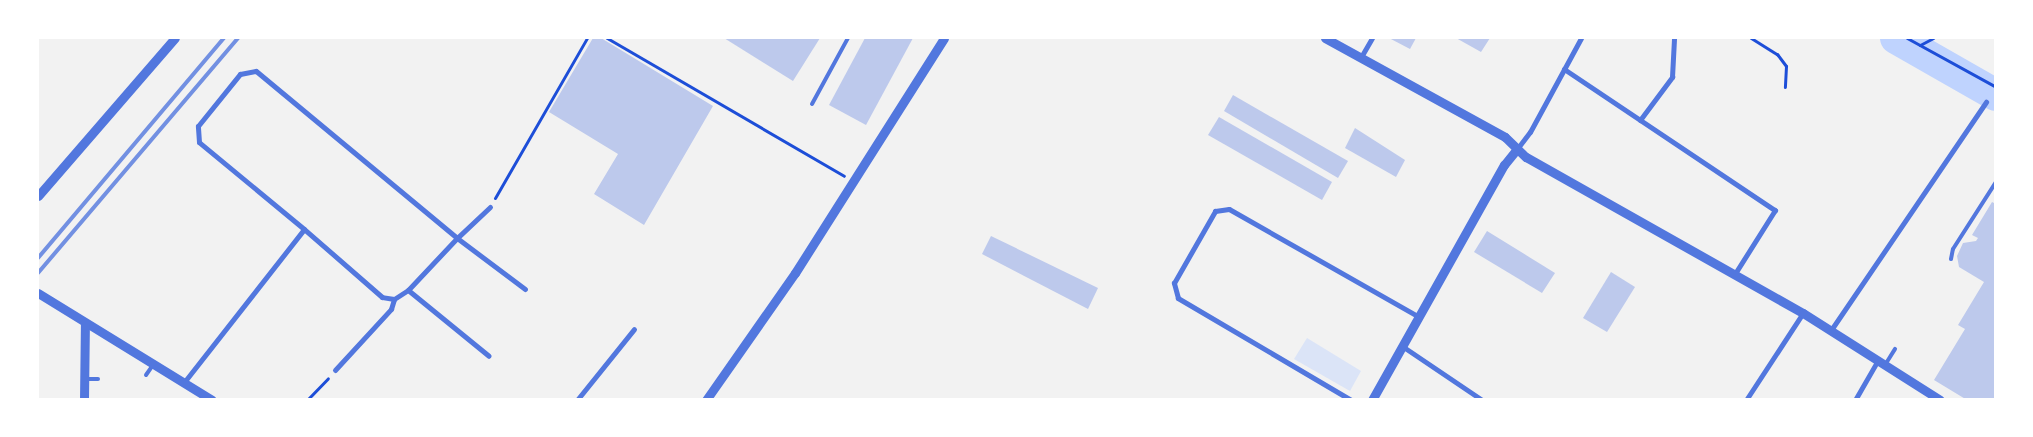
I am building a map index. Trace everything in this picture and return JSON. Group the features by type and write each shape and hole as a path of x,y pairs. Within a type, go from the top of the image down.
{"street":[{"path":"38,196 175,38"},
{"path":"706,400 794,273 944,38"},
{"path":"1325,38 1505,137 1517,149 1588,194 1803,313 1940,400"},
{"path":"1361,57 1372,38"},
{"path":"1372,400 1517,149 1530,132 1581,38"},
{"path":"1640,120 1672,77 1674,38"},
{"path":"1564,69 1775,210 1734,275"},
{"path":"394,299 382,297 199,142 198,126 240,74 256,72 457,238 525,289"},
{"path":"1831,330 1986,102"},
{"path":"335,370 391,309 394,299 408,290 457,238 490,207"},
{"path":"1351,400 1178,298 1174,283 1215,211 1229,209 1419,316"},
{"path":"185,381 304,229"},
{"path":"408,290 488,356"},
{"path":"38,293 85,323 185,381 212,400"},
{"path":"1746,400 1803,313"},
{"path":"84,400 85,323"},
{"path":"577,400 634,329"},
{"path":"1402,346 1482,400"},
{"path":"1855,400 1882,362"}],"lane":[{"path":"812,104 848,38"},
{"path":"1951,259 1952,249 1996,182"},
{"path":"1882,362 1896,349"},
{"path":"146,375 154,363"},
{"path":"84,379 98,379"}],"path":[{"path":"490,207 587,38"},
{"path":"607,38 853,181"},
{"path":"1751,38 1777,54 1786,66 1785,87"},
{"path":"1907,38 1996,87"},
{"path":"1920,45 1933,38"},
{"path":"307,400 335,370"}],"shaded area":[{"path":"1307,338 1361,371 1350,391 1294,359"}],"building":[{"path":"593,38 601,38 713,106 644,225 594,194 618,154 549,112"},
{"path":"724,38 820,38 793,81"},
{"path":"865,38 913,38 866,125 829,105"},
{"path":"1389,38 1416,38 1410,49"},
{"path":"1456,38 1490,38 1481,52"},
{"path":"1233,95 1348,161 1338,178 1224,111"},
{"path":"1219,117 1332,182 1322,200 1208,135"},
{"path":"1355,128 1405,160 1396,177 1345,148"},
{"path":"1992,202 1996,204 1996,400 1967,400 1934,380 1965,329 1958,325 1984,282 1959,267 1957,256 1963,243 1976,241 1978,238 1972,235"},
{"path":"1487,231 1555,273 1542,293 1474,252"},
{"path":"991,236 1098,288 1088,309 982,254"},
{"path":"1611,272 1635,287 1607,332 1583,318"}],"waterway":[{"path":"1896,38 1996,95"}],"railway":[{"path":"38,258 224,38"},
{"path":"38,273 238,38"}]}
